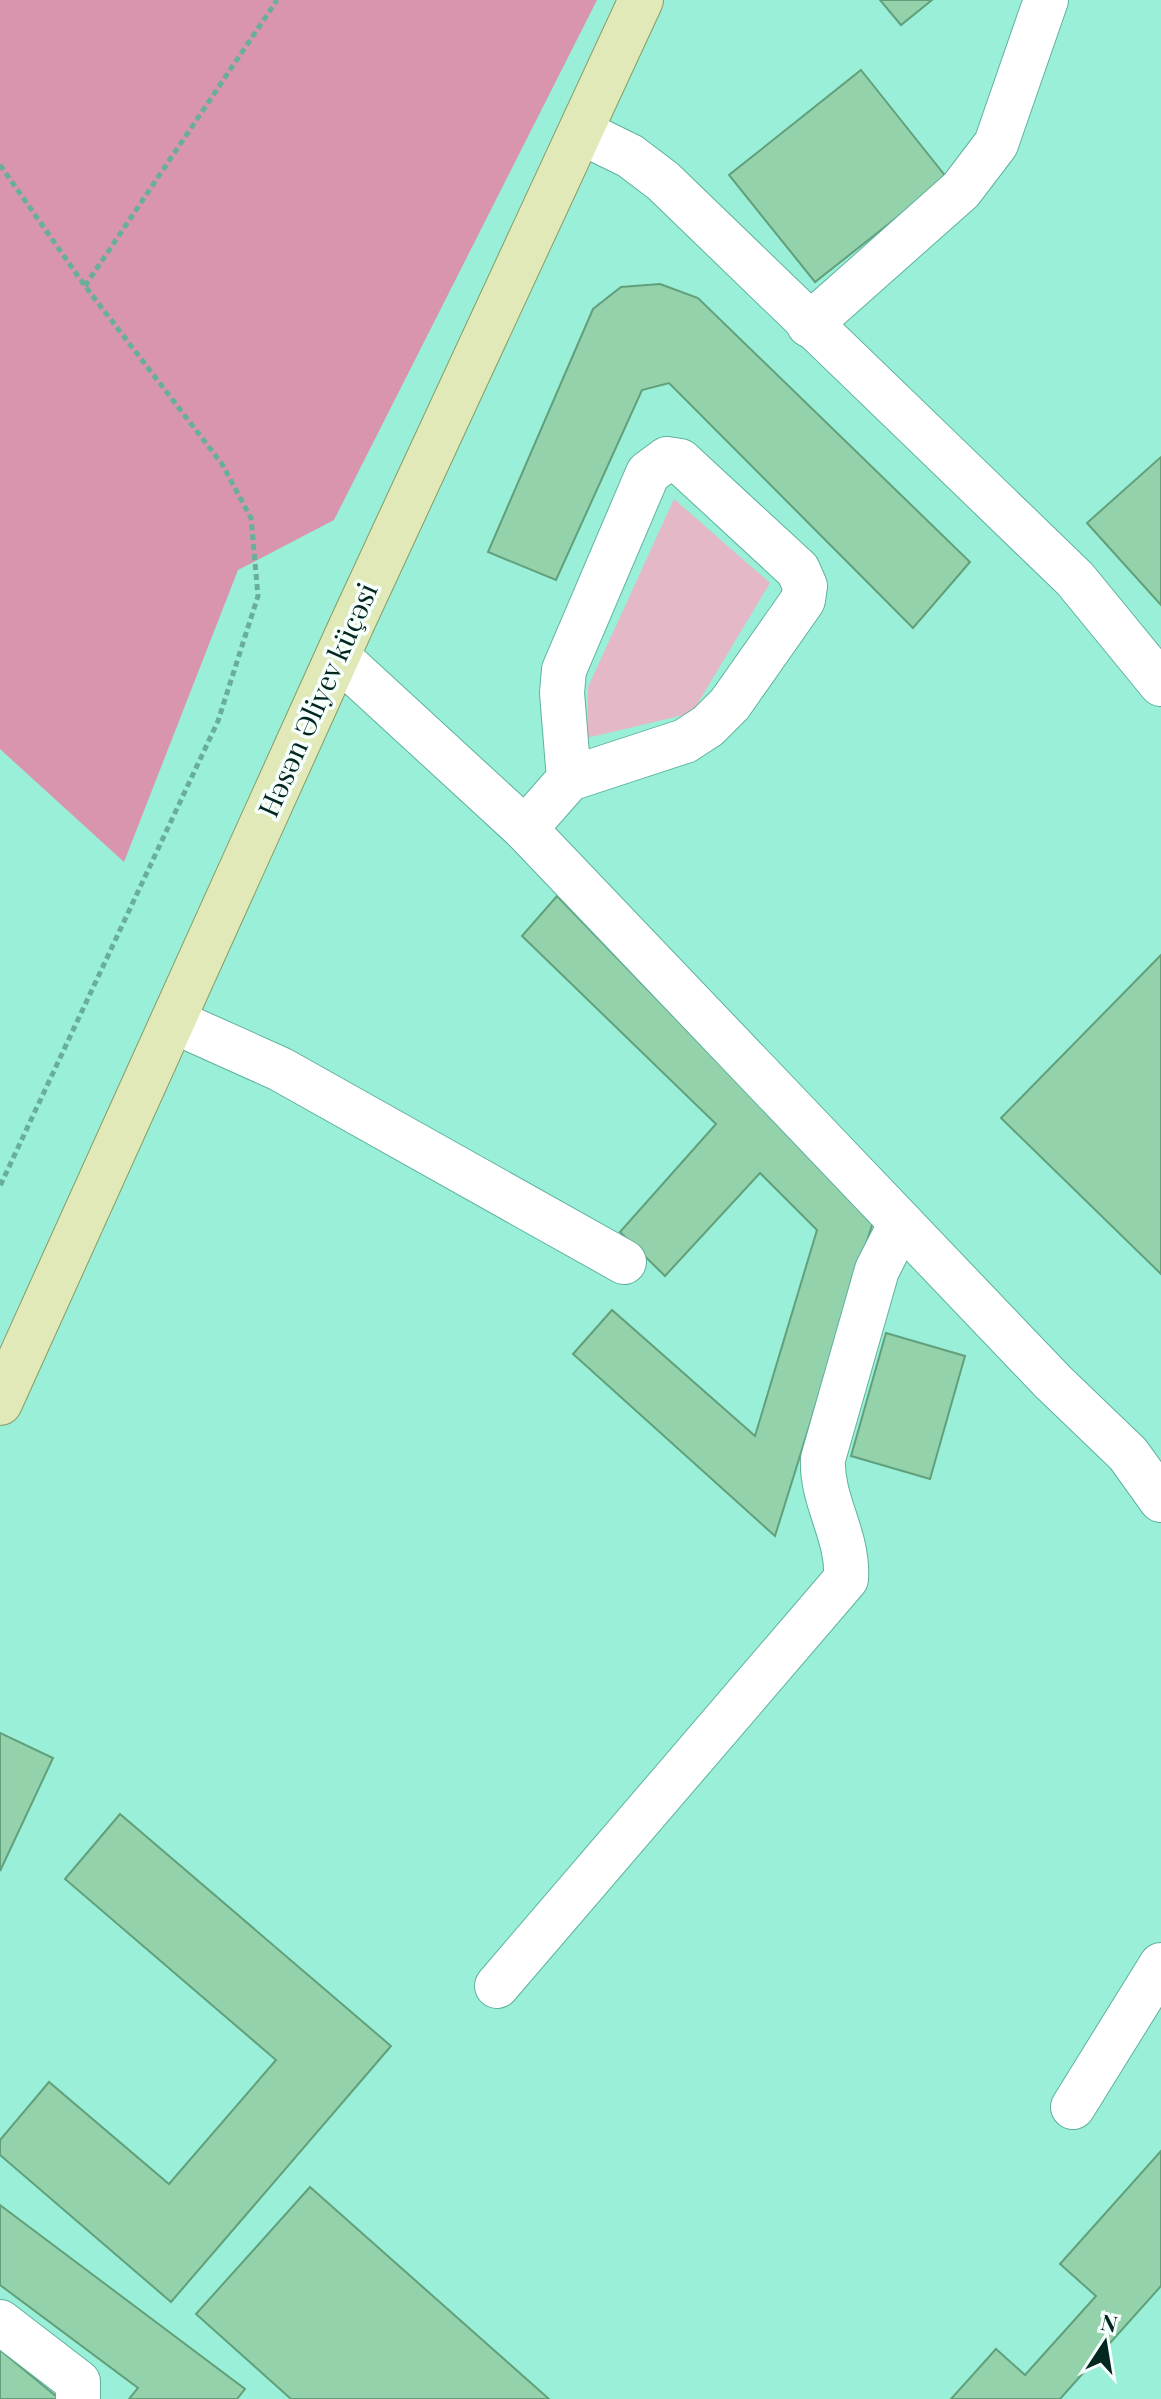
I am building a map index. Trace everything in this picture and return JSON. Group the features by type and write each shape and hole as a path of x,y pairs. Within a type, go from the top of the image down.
{"main road":[{"name":"Həsən Əliyev küçəsi","path":"0,1403 338,657 641,0"}],"lane":[{"path":"809,325 961,190 996,144 1046,0"},
{"path":"581,132 630,156 663,181 1075,579 1161,684"},
{"path":"525,829 569,779 685,741 708,726 730,704 803,600 805,586 798,570 680,461 667,459 648,473 571,647 562,693 569,779"},
{"path":"338,657 525,829 901,1223 1128,1454 1161,1500"},
{"path":"173,1021 280,1069 624,1262"},
{"path":"497,1986 846,1579 848,1555 822,1483 823,1459 877,1270 901,1223"},
{"path":"1073,2107 1161,1965"},
{"path":"0,2322 78,2382 78,2399"}],"path":[{"path":"85,286 277,0"},
{"path":"0,165 85,286 222,464 251,518 258,596 218,721 0,1186"}],"shaded area":[{"path":"0,0 597,0 334,520 238,570 124,862 0,749"},
{"path":"674,499 770,583 692,713 587,738 588,687"}],"building":[{"path":"880,0 932,0 901,25"},
{"path":"861,70 947,178 815,282 729,175"},
{"path":"660,284 698,298 970,562 913,628 669,383 642,390 556,580 488,552 593,309 621,287"},
{"path":"1161,457 1161,605 1087,523"},
{"path":"557,896 873,1222 775,1536 573,1354 612,1310 755,1436 817,1230 760,1173 665,1276 620,1232 716,1124 522,936"},
{"path":"1161,955 1161,1274 1001,1118"},
{"path":"886,1333 965,1356 930,1479 851,1456"},
{"path":"0,1733 53,1758 0,1871"},
{"path":"120,1814 391,2046 171,2302 0,2155 0,2140 49,2082 169,2184 276,2060 65,1879"},
{"path":"1161,2151 1161,2286 1060,2399 951,2399 996,2349 1025,2375 1096,2296 1060,2264"},
{"path":"310,2187 549,2399 291,2399 196,2314"},
{"path":"0,2205 245,2389 237,2399 129,2399 138,2388 0,2285"},
{"path":"0,2350 57,2397 56,2399 0,2399"}]}
